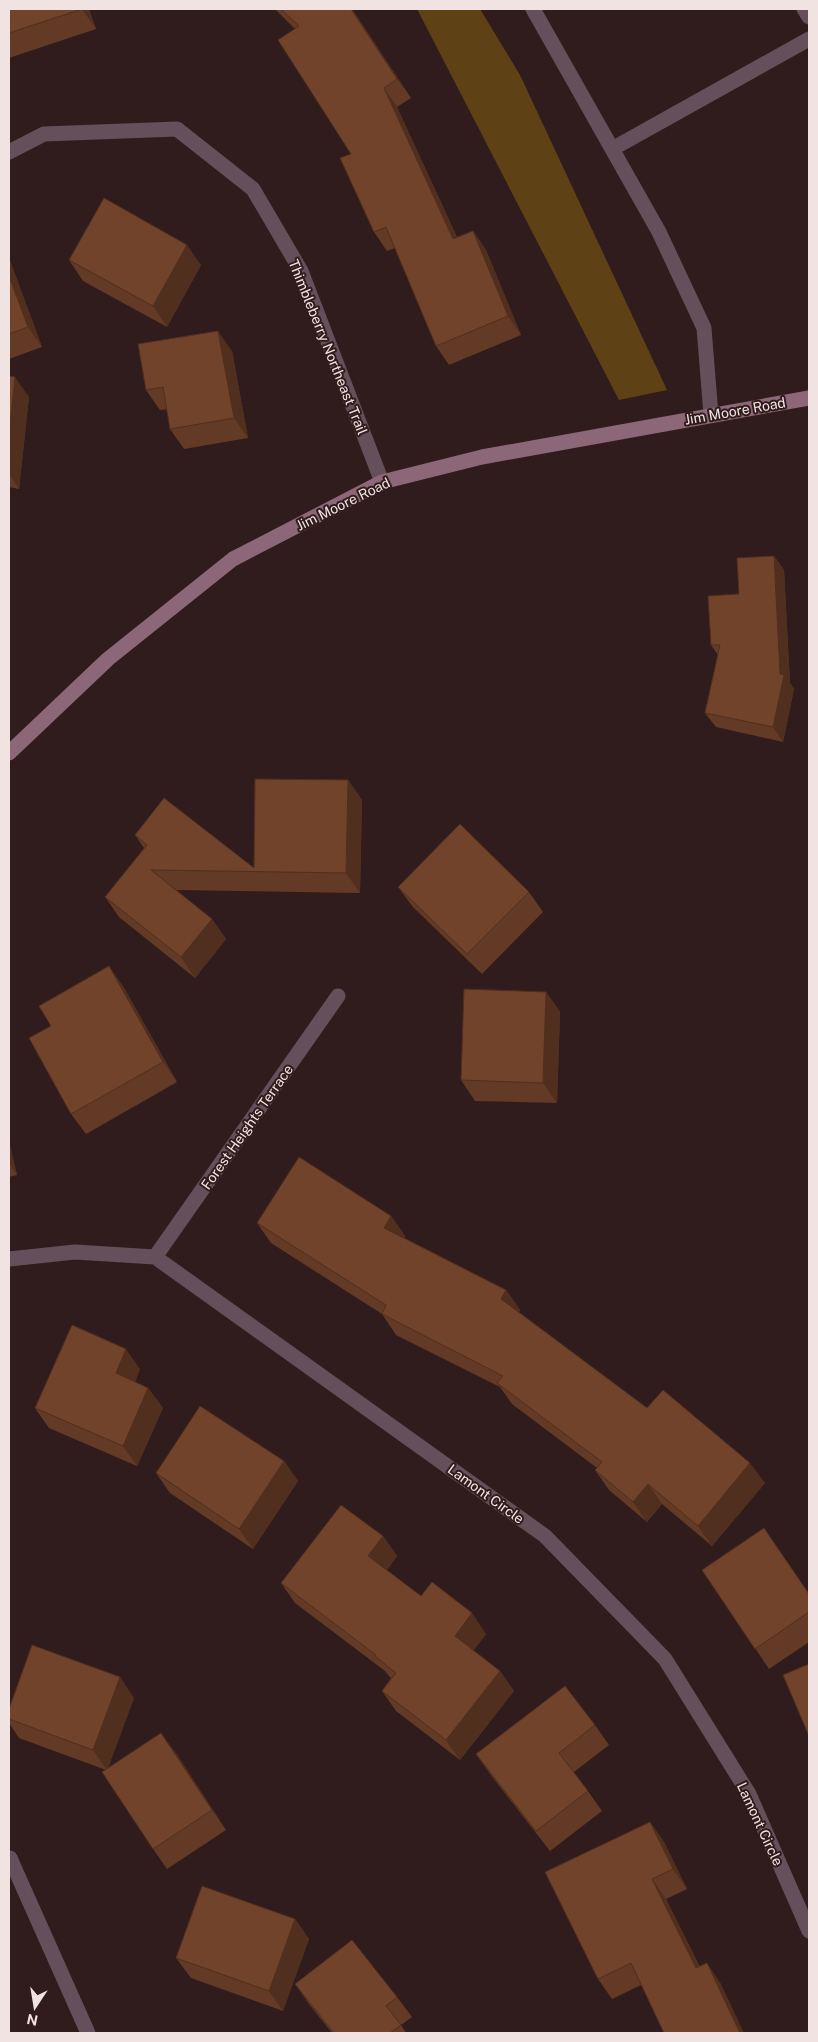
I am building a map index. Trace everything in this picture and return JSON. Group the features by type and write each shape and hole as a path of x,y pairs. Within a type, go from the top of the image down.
{"street":[{"path":"533,9 659,232 704,328 711,415"},
{"path":"804,9 809,17"},
{"path":"612,149 809,39"},
{"name":"Thimbleberry Northeast Trail","path":"9,152 44,134 177,129 253,189 301,271 382,482"},
{"name":"Jim Moore Road","path":"9,753 108,660 233,559 382,482 482,457 809,398"},
{"name":"Forest Heights Terrace","path":"155,1257 338,996"},
{"path":"9,1259 75,1252 155,1257"},
{"name":"Lamont Circle","path":"155,1257 545,1536 665,1659 749,1794 809,1931"},
{"path":"10,1858 88,2033"}],"shaded area":[{"path":"417,9 480,9 520,75 667,390 619,400"}],"building":[{"path":"9,9 82,9 9,33"},
{"path":"281,9 351,9 397,79 384,88 453,239 473,231 508,316 436,346 386,227 374,232 340,158 351,154 278,40 299,26"},
{"path":"104,198 187,245 153,306 69,260"},
{"path":"9,276 28,327 9,334"},
{"path":"218,331 234,418 170,429 163,387 146,390 138,344"},
{"path":"9,376 15,377 9,435"},
{"path":"774,556 780,674 784,675 773,727 705,713 720,645 711,645 708,596 739,594 737,558"},
{"path":"255,779 348,780 346,873 151,870 212,919 181,957 105,897 147,845 135,835 164,798 254,868"},
{"path":"460,824 529,892 467,954 398,887"},
{"path":"109,966 163,1062 71,1114 29,1038 51,1026 39,1006"},
{"path":"464,989 546,992 543,1083 461,1080"},
{"path":"299,1157 391,1216 384,1228 506,1290 501,1299 647,1408 663,1390 750,1463 698,1526 648,1484 633,1502 595,1470 602,1462 497,1383 503,1376 382,1314 386,1305 257,1223"},
{"path":"72,1325 126,1349 116,1373 148,1388 123,1446 35,1408"},
{"path":"200,1406 284,1461 239,1529 156,1473"},
{"path":"341,1505 383,1536 368,1556 421,1596 432,1582 472,1613 455,1636 500,1671 446,1740 382,1691 396,1673 376,1655 281,1583"},
{"path":"764,1528 809,1594 809,1612 755,1649 702,1570"},
{"path":"32,1645 120,1677 93,1750 9,1719 9,1709"},
{"path":"809,1664 809,1736 783,1675"},
{"path":"565,1686 595,1725 559,1753 588,1791 536,1831 476,1754"},
{"path":"161,1733 212,1810 153,1849 102,1772"},
{"path":"650,1822 673,1869 652,1879 696,1968 707,1963 740,2033 664,2033 631,1963 598,1979 545,1872"},
{"path":"202,1886 295,1919 269,1991 176,1958"},
{"path":"352,1940 397,1997 386,2006 401,2025 390,2033 334,2033 295,1984"}]}
